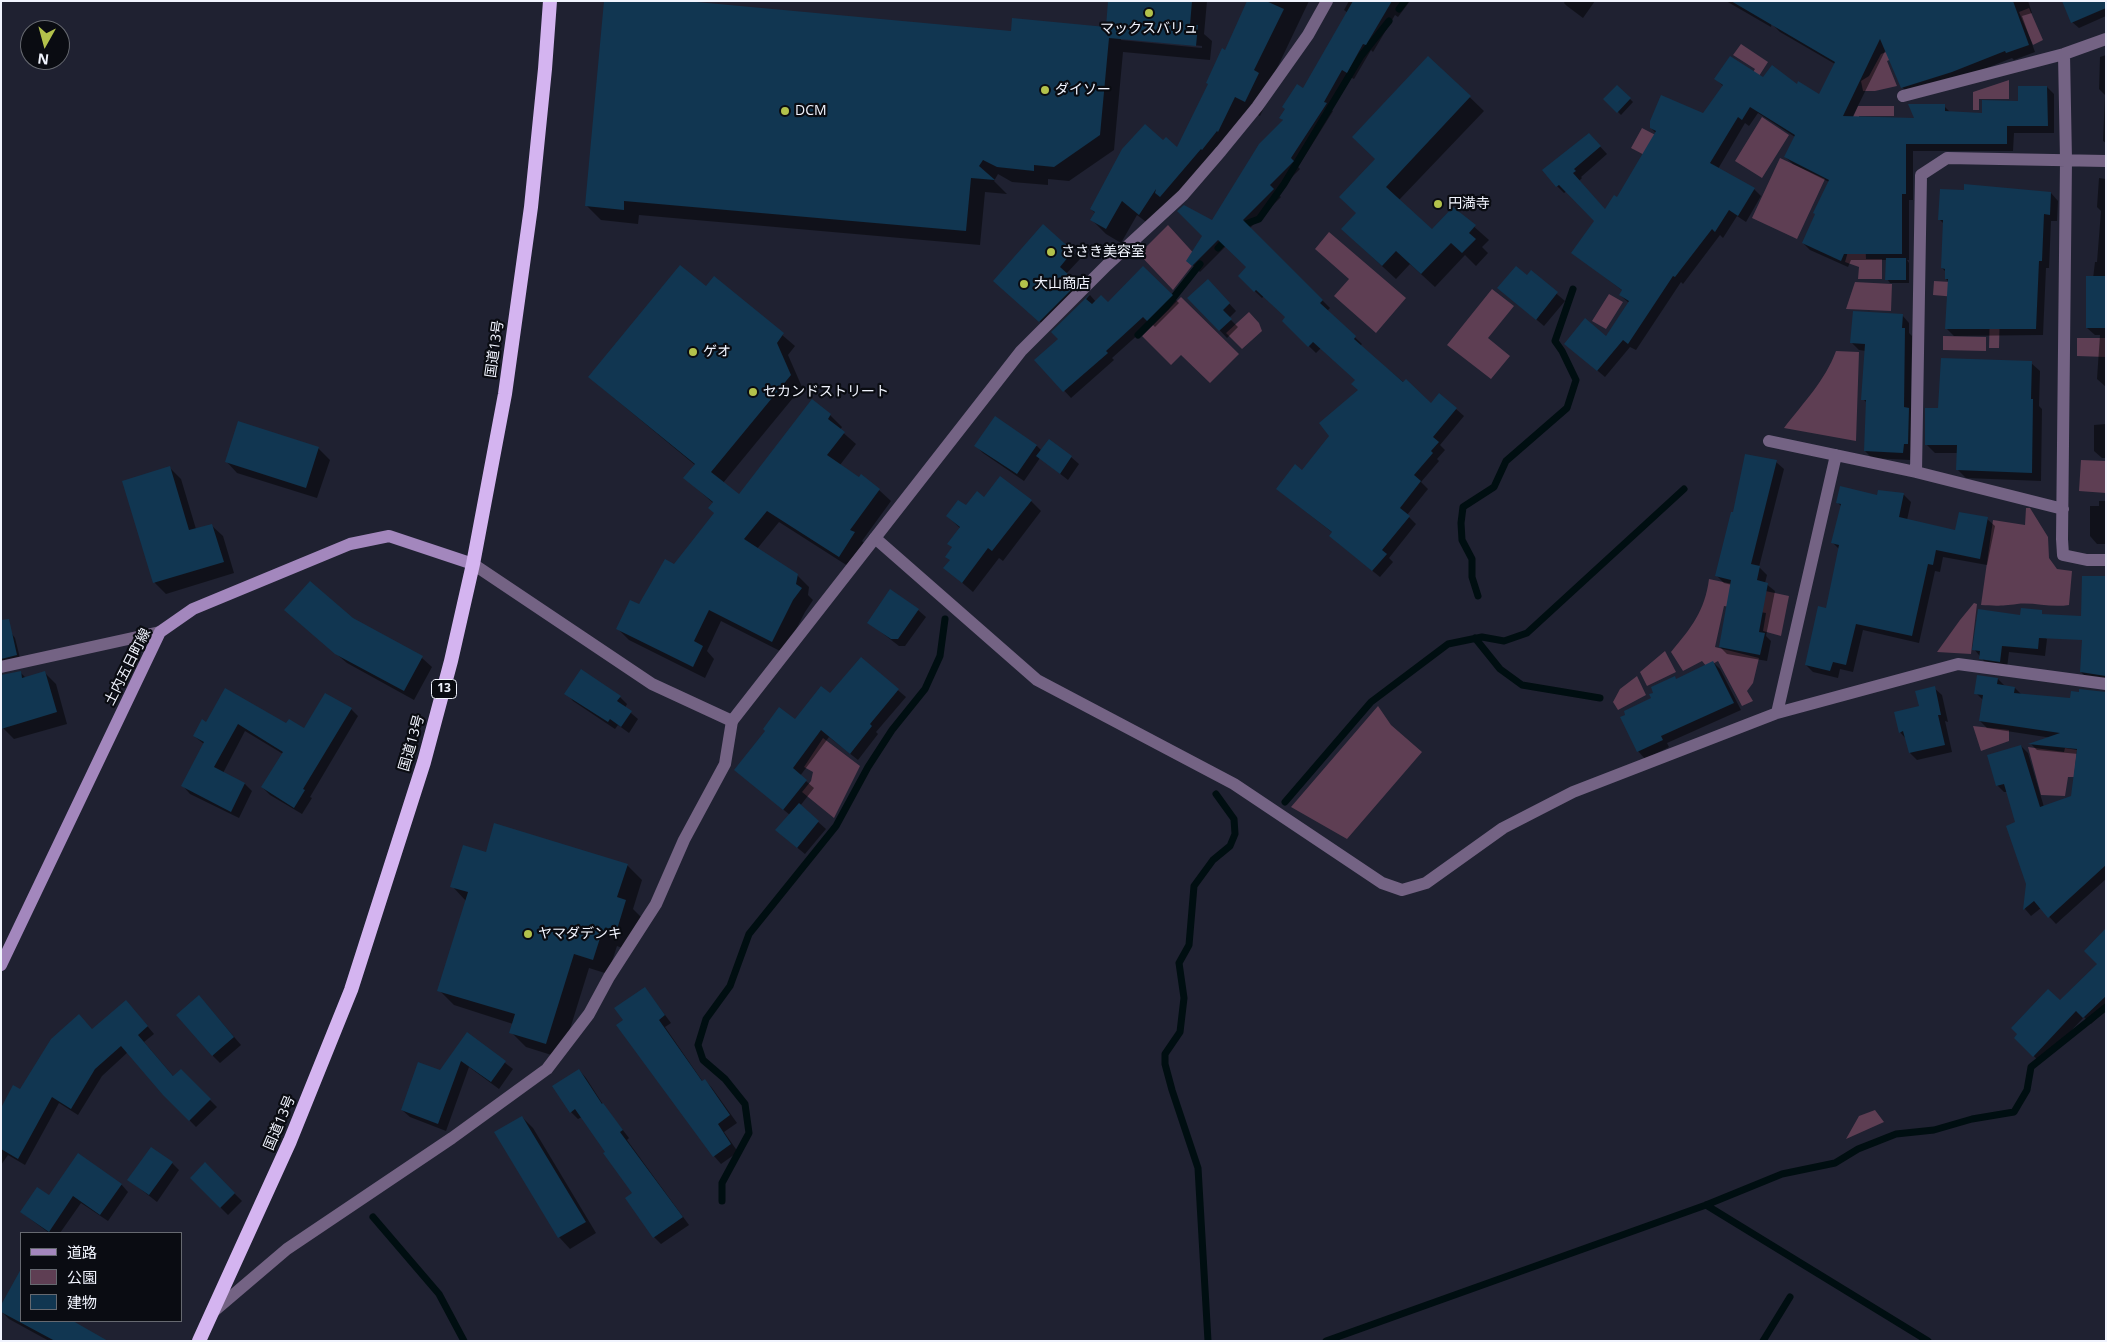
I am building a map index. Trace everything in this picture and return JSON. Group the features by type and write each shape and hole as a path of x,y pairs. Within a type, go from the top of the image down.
{"highway":[{"name":"国道13号","path":"199,1341 290,1141 351,990 424,762 451,661 473,564 505,394 526,243 546,69 550,1"}],"main road":[{"name":"土内五日町線","path":"1,965 160,632 193,609 350,544 389,536 473,564"}],"street":[{"path":"213,1312 287,1249 452,1138 547,1070 589,1014 656,904 684,840 725,764 732,721 1022,351 1107,266 1183,195 1221,151 1257,106 1302,43 1327,1"},
{"path":"1904,96 2064,54 2106,39"},
{"path":"2064,54 2066,160 2063,555 2087,560 2106,560"},
{"path":"1916,472 1922,175 1947,158 2106,161"},
{"path":"1769,441 1916,472 2063,509"},
{"path":"1777,713 1836,455"},
{"path":"875,538 1037,680 1234,784 1382,883 1402,890 1426,883 1503,828 1573,792 1777,713 1958,664 2106,684"},
{"path":"473,564 652,684 732,721"},
{"path":"1,667 160,632"}],"green space":[{"path":"2029,8 2043,40 2033,45 2019,12"},
{"path":"1741,44 1768,62 1759,76 1753,72 1755,69 1733,55"},
{"path":"1904,45 1907,52 1887,61 1897,86 1875,91 1863,91 1861,81 1869,76 1881,54"},
{"path":"2009,80 2009,99 1979,99 1979,110 1973,110 1973,92"},
{"path":"1858,106 1894,106 1894,116 1859,116 1859,144 1841,144"},
{"path":"1762,117 1789,135 1762,178 1735,161"},
{"path":"1642,128 1671,143 1671,169 1631,148"},
{"path":"1780,158 1825,179 1797,239 1752,218"},
{"path":"1864,208 1866,259 1882,259 1882,279 1858,279 1859,267 1845,262 1856,223"},
{"path":"1168,225 1198,258 1173,290 1139,254"},
{"path":"1329,232 1406,298 1376,333 1334,296 1349,279 1315,249"},
{"path":"1934,281 1984,284 1956,297 1933,295"},
{"path":"1855,282 1892,284 1891,311 1846,309"},
{"path":"1492,289 1514,306 1488,338 1510,356 1491,379 1447,345"},
{"path":"1609,294 1623,302 1606,329 1592,321"},
{"path":"1181,297 1239,354 1210,383 1181,355 1171,365 1142,336"},
{"path":"1990,306 2000,307 1999,348 1989,348"},
{"path":"1249,312 1259,323 1262,331 1242,349 1226,333"},
{"path":"1943,336 1986,337 1986,351 1943,350"},
{"path":"2077,338 2106,338 2106,357 2077,356"},
{"path":"1836,351 1859,352 1856,441 1784,428 1820,382"},
{"path":"2081,460 2106,461 2106,493 2079,491"},
{"path":"2026,508 2030,508 2048,537 2049,558 2057,569 2072,571 2069,605 1981,605 1993,520 2025,525"},
{"path":"1709,579 1789,596 1781,636 1763,631 1766,613 1724,606 1715,647 1759,658 1753,683 1747,691 1753,701 1742,706 1718,661 1707,667 1702,661 1683,671 1671,652 1696,618 1704,601"},
{"path":"1974,603 1977,604 1971,654 1937,652 1960,620"},
{"path":"1665,651 1676,672 1647,686 1640,672"},
{"path":"1637,676 1646,695 1618,710 1613,702 1620,689"},
{"path":"1378,706 1391,725 1422,752 1347,839 1291,807"},
{"path":"1973,726 2009,730 2009,741 1981,751"},
{"path":"823,738 860,766 834,818 802,792 811,781 813,772 804,767"},
{"path":"2028,747 2064,752 2065,748 2077,750 2074,777 2068,777 2065,796 2041,795"},
{"path":"1875,1110 1884,1122 1846,1139 1859,1116"}],"building":[{"name":"DCM","path":"604,1 686,1 1011,31 1012,18 1106,27 1108,1 1192,1 1190,25 1198,25 1196,46 1109,38 1100,135 1054,167 1034,165 1034,171 997,167 983,160 979,166 995,180 971,178 966,231 624,201 624,210 585,206"},
{"path":"1247,1 1266,1 1284,9 1254,70 1259,73 1245,102 1235,97 1218,132 1160,197 1155,193 1156,189 1139,215 1122,201 1106,229 1090,220 1095,212 1090,209 1122,149 1145,124 1163,140 1166,137 1177,147 1208,84 1206,83 1222,48 1225,50"},
{"path":"1353,1 1392,1 1366,45 1363,44 1347,73 1342,70 1324,102 1327,103 1291,158 1294,161 1270,185 1274,189 1243,220 1323,300 1320,303 1356,336 1354,339 1403,382 1406,379 1431,403 1439,393 1457,408 1433,437 1439,442 1431,451 1433,453 1414,475 1421,481 1400,508 1410,516 1382,550 1387,554 1372,571 1329,536 1332,532 1276,489 1295,464 1302,470 1329,436 1319,423 1358,390 1351,384 1355,380 1313,342 1308,347 1282,321 1285,317 1256,290 1254,292 1238,276 1246,267 1218,240 1192,266 1186,261 1202,236 1177,211 1184,205 1212,220 1259,144 1283,120 1279,118 1285,109 1282,107 1297,84 1303,88"},
{"path":"1731,1 2013,1 2029,45 2006,53 2005,51 1952,72 1901,88 1880,39 1843,116 1914,118 1908,104 1945,104 1945,111 1982,113 1982,100 2018,101 2018,86 2047,86 2048,126 2007,126 2007,144 1906,144 1906,194 1902,194 1902,254 1844,254 1841,261 1802,243 1815,214 1813,213 1829,180 1784,157 1795,135 1750,107 1742,120 1738,117 1710,163 1755,188 1738,216 1729,210 1715,232 1712,229 1675,277 1673,276 1628,344 1623,340 1597,371 1564,344 1585,318 1606,336 1629,301 1619,295 1622,290 1571,253 1594,221 1559,185 1556,187 1542,170 1589,133 1601,146 1574,169 1576,171 1573,173 1605,209 1614,195 1617,197 1656,131 1650,128 1650,121 1661,95 1703,113 1723,85 1714,79 1730,56 1763,77 1772,65 1797,84 1798,81 1819,94 1835,62"},
{"path":"2062,1 2106,1 2106,8 2071,23"},
{"path":"1428,56 1471,96 1386,187 1432,229 1453,207 1476,225 1469,233 1476,239 1462,253 1451,243 1421,274 1396,251 1382,266 1341,229 1356,213 1339,197 1375,159 1352,137"},
{"path":"1617,85 1631,98 1617,113 1603,99"},
{"path":"1964,184 2051,192 2050,215 2044,214 2042,261 2039,261 2036,329 1945,329 1948,279 1945,279 1945,269 1941,268 1943,220 1938,220 1940,189 1964,190"},
{"path":"1043,224 1073,251 1060,267 1078,283 1039,322 993,281"},
{"path":"1886,258 1906,258 1906,280 1885,280"},
{"path":"680,265 706,286 714,276 784,333 777,343 791,375 711,472 739,494 812,399 831,414 828,419 845,432 827,455 859,477 861,474 880,489 850,530 855,532 839,557 767,511 744,539 798,574 796,584 802,588 793,600 772,642 709,610 694,641 703,646 693,667 616,629 630,600 639,604 665,559 674,564 714,513 708,508 713,502 683,478 695,464 588,377"},
{"path":"1143,266 1173,295 1147,321 1143,317 1106,351 1108,353 1063,392 1034,360 1058,339 1051,332 1090,294 1086,299 1092,304 1101,295 1108,302"},
{"path":"1516,266 1527,275 1531,270 1558,292 1536,320 1497,288"},
{"path":"2086,276 2106,276 2106,328 2086,328"},
{"path":"1208,279 1230,303 1223,310 1232,319 1219,331 1187,298"},
{"path":"1853,311 1903,314 1902,328 1905,328 1904,407 1909,408 1908,444 1904,444 1903,453 1864,451 1866,400 1861,400 1865,344 1850,343"},
{"path":"1941,358 2032,361 2032,473 1956,470 1957,445 1925,445 1925,408 1938,408"},
{"path":"995,416 1037,445 1017,474 974,446"},
{"path":"238,421 319,447 306,488 225,462"},
{"path":"1049,439 1072,456 1060,474 1036,456"},
{"path":"1745,454 1777,460 1751,564 1760,566 1757,580 1768,583 1759,632 1765,633 1760,655 1719,647 1731,580 1715,576 1731,512 1733,512"},
{"path":"170,466 189,530 212,524 224,562 153,583 122,481"},
{"path":"1000,476 1032,500 992,551 988,548 962,583 943,568 950,560 945,557 952,547 947,544 960,527 946,516 958,500 966,505 977,491 984,497"},
{"path":"1840,486 1877,495 1878,490 1904,493 1899,517 1955,530 1959,512 1988,517 1980,559 1936,550 1933,565 1928,564 1912,636 1856,624 1846,665 1833,662 1830,671 1805,665 1818,606 1826,608 1839,545 1831,543 1841,504 1836,503"},
{"path":"2082,576 2106,576 2106,676 2080,672 2082,640 2039,638 2038,649 2002,646 2000,662 1979,659 1980,651 1972,650 1978,609 2020,615 2021,608 2042,610 2042,614 2081,616"},
{"path":"310,581 353,618 423,656 404,691 335,654 284,610"},
{"path":"890,589 919,609 898,639 891,639 867,623"},
{"path":"9,619 17,655 1,659 1,620"},
{"path":"861,657 899,689 870,724 872,726 850,754 821,730 793,768 807,780 783,810 734,770 765,731 763,729 779,707 795,719 821,686 830,693"},
{"path":"1713,661 1734,703 1661,736 1663,740 1637,752 1620,717 1625,715 1624,711 1651,698 1649,694 1653,693 1651,687 1675,676 1676,679"},
{"path":"581,669 621,696 617,701 632,711 621,727 610,719 608,722 564,694"},
{"path":"21,671 22,678 45,671 57,712 1,729 1,675"},
{"path":"1977,675 1998,678 1997,684 2015,687 2014,693 2070,698 2071,691 2079,692 2079,689 2106,692 2106,865 2048,918 2034,901 2023,910 2026,884 2006,826 2015,822 2004,784 1996,786 1987,755 2021,745 2040,807 2071,796 2077,749 2028,744 2060,733 1979,721 1983,695 1974,694"},
{"path":"1935,686 1941,715 1938,715 1945,745 1909,753 1903,731 1899,733 1894,712 1919,706 1915,691"},
{"path":"225,688 286,723 289,719 304,728 325,693 352,708 303,789 305,790 294,808 261,787 283,752 238,724 214,767 245,783 231,812 181,786 204,742 193,736 202,719 206,722"},
{"path":"799,803 819,821 797,848 775,830"},
{"name":"ヤマダデンキ","path":"494,823 628,864 617,897 626,900 615,936 602,932 593,960 574,954 546,1044 509,1033 515,1014 437,991 468,892 450,887 463,845 486,852"},
{"path":"2106,928 2106,996 2083,1018 2076,1011 2033,1057 2014,1038 2017,1034 2011,1028 2048,989 2060,1000 2097,964 2084,951"},
{"path":"645,987 665,1015 659,1020 702,1081 705,1079 730,1115 718,1124 731,1144 713,1157 616,1025 623,1020 614,1008"},
{"path":"199,995 234,1037 212,1056 176,1015"},
{"path":"126,1000 148,1026 138,1035 173,1076 181,1069 211,1099 189,1121 163,1095 121,1046 95,1069 71,1109 52,1097 18,1159 1,1149 1,1108 13,1085 20,1089 51,1039 79,1014 92,1029"},
{"path":"467,1032 506,1061 491,1082 461,1061 438,1124 401,1110 418,1062 440,1070"},
{"path":"579,1069 602,1104 623,1130 620,1132 683,1217 653,1238 625,1198 632,1193 603,1153 605,1152 575,1109 570,1113 552,1086"},
{"path":"522,1116 586,1222 558,1238 494,1132"},
{"path":"151,1147 173,1162 149,1195 127,1180"},
{"path":"78,1153 122,1184 100,1215 73,1196 49,1232 20,1212 37,1187 49,1195"},
{"path":"205,1162 235,1193 220,1208 190,1178"},
{"path":"20,1271 20,1322 75,1322 108,1341 55,1341 1,1312 1,1305"}],"waterway":[{"path":"1399,9 1405,1"},
{"path":"1240,226 1259,219 1284,184 1361,56 1389,21"},
{"path":"1218,248 1228,237"},
{"path":"1138,335 1166,307 1200,264"},
{"path":"1478,596 1472,577 1472,559 1462,540 1461,523 1463,507 1494,487 1506,461 1567,408 1576,380 1555,341 1573,289"},
{"path":"1285,802 1371,702 1448,644 1482,637 1504,641 1527,633 1684,489"},
{"path":"722,1201 722,1183 749,1133 745,1104 725,1079 703,1060 698,1045 706,1019 730,986 749,934 836,826 868,767 892,730 925,689 940,656 945,619"},
{"path":"1475,638 1500,669 1522,685 1600,698"},
{"path":"1208,1341 1198,1168 1172,1090 1165,1064 1165,1054 1180,1032 1184,998 1179,963 1189,945 1194,886 1213,860 1230,846 1235,834 1234,819 1216,794"},
{"path":"1326,1341 1706,1205 1782,1174 1835,1163 1858,1149 1896,1134 1934,1130 1972,1119 2014,1112 2027,1090 2031,1067 2106,1007"},
{"path":"1706,1205 1928,1341"},
{"path":"373,1217 439,1294 464,1341"},
{"path":"1763,1341 1790,1297"}],"place":[{"name":"マックスバリュ","path":"1149,13"},
{"name":"ダイソー","path":"1045,90"},
{"name":"DCM","path":"785,111"},
{"name":"円満寺","path":"1438,204"},
{"name":"ささき美容室","path":"1051,252"},
{"name":"大山商店","path":"1024,284"},
{"name":"ゲオ","path":"693,352"},
{"name":"セカンドストリート","path":"753,392"},
{"name":"ヤマダデンキ","path":"528,934"}]}
